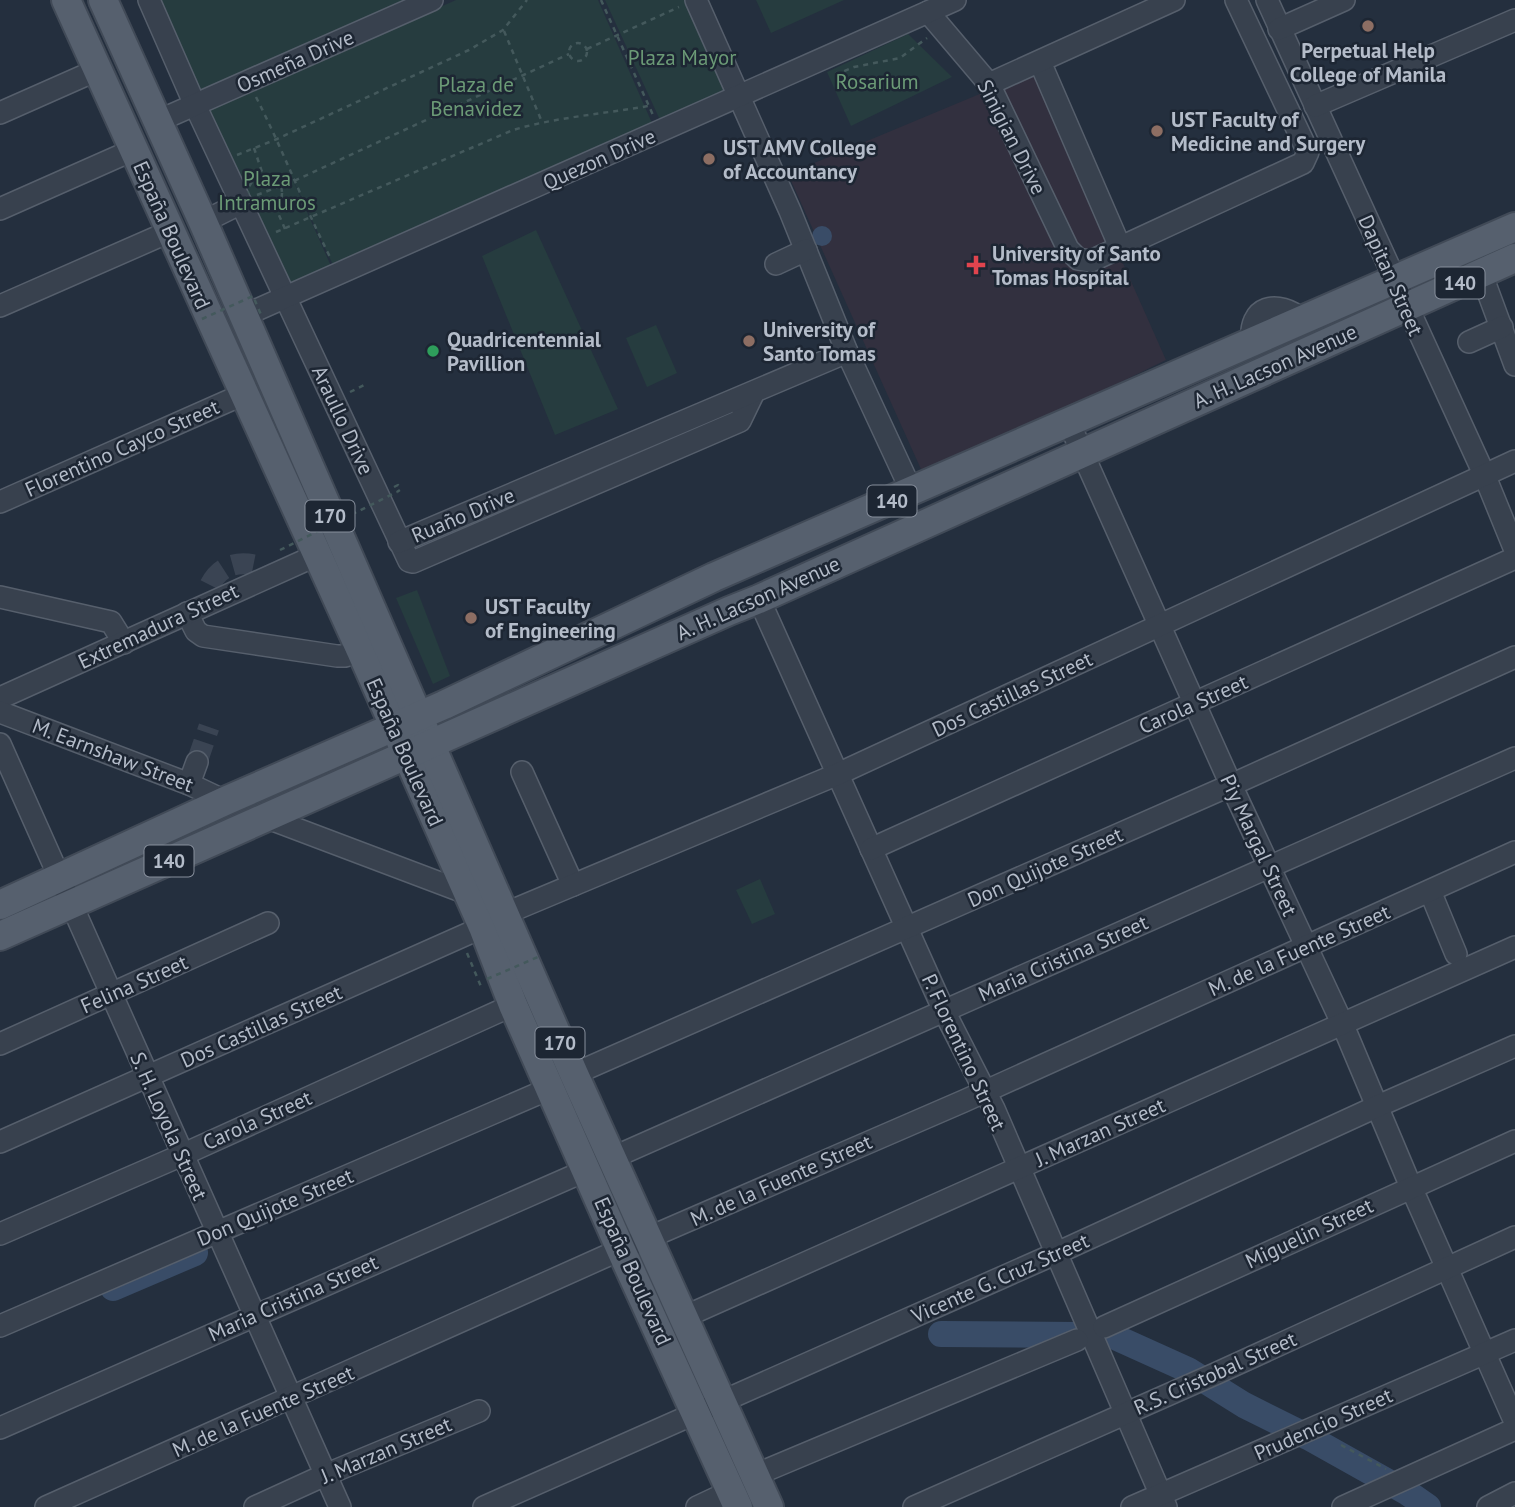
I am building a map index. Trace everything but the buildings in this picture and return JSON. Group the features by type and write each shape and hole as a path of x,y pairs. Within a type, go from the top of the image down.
{"main road":[{"name":"España Boulevard","path":"66,0 361,651 406,721 431,744 483,929 562,1081 600,1164 649,1239 769,1507"},
{"name":"España Boulevard","path":"103,0 203,222 252,316 406,721 406,756 468,894 513,1005 562,1081"},
{"name":"A. H. Lacson Avenue","path":"0,905 225,800 406,721 714,577 1515,227"},
{"name":"A. H. Lacson Avenue","path":"0,936 759,599 1515,258"},
{"name":"España Boulevard","path":"600,1164 621,1251 735,1499"}],"street":[{"path":"149,0 195,105 245,201 286,298"},
{"name":"Osmeña Drive","path":"158,121 432,0"},
{"name":"Quezon Drive","path":"252,316 286,298 830,56 934,20 955,0"},
{"path":"989,84 1174,0"},
{"path":"1040,62 1120,247 1303,163 1308,152 1236,0"},
{"name":"Dapitan Street","path":"1267,0 1515,550"},
{"path":"1279,29 1344,0"},
{"path":"690,3 738,97 848,352 912,492"},
{"name":"Sinigian Drive","path":"934,20 989,84 1068,249 1078,258 1091,261 1120,247"},
{"path":"1315,106 1515,20"},
{"path":"0,113 97,70"},
{"path":"0,209 133,150"},
{"path":"203,222 245,201"},
{"path":"0,306 171,231"},
{"path":"776,264 806,250"},
{"path":"1481,273 1515,365"},
{"name":"Araullo Drive","path":"286,298 399,542"},
{"path":"1469,342 1502,327"},
{"name":"Ruaño Drive","path":"399,542 406,558 413,562 740,421 754,392 848,352"},
{"name":"Florentino Cayco Street","path":"0,502 244,394"},
{"name":"Piy Margal Street","path":"1069,423 1231,785 1342,1023 1410,1187 1515,1422"},
{"name":"Dos Castillas Street","path":"0,1142 483,929 573,885 838,774 1515,461"},
{"name":"Extremadura Street","path":"0,698 187,613 214,592 258,572 317,555"},
{"name":"Carola Street","path":"871,849 1515,558"},
{"path":"0,597 111,622 124,643"},
{"name":"P. Florentino Street","path":"759,599 944,1011 985,1091 1163,1501"},
{"path":"187,613 196,631 203,636 337,656 361,651"},
{"name":"Don Quijote Street","path":"0,1326 562,1081 1515,657"},
{"name":"M. Earnshaw Street","path":"0,712 225,800"},
{"name":"S. H. Loyola Street","path":"0,744 340,1507"},
{"name":"Maria Cristina Street","path":"0,1428 1515,758"},
{"path":"189,784 197,762"},
{"path":"522,772 573,885"},
{"path":"265,817 468,894"},
{"name":"M. de la Fuente Street","path":"46,1507 985,1091 1515,852"},
{"path":"1430,891 1456,954"},
{"name":"Felina Street","path":"0,1044 268,923"},
{"name":"J. Marzan Street","path":"684,1317 1515,947"},
{"name":"Carola Street","path":"0,1234 513,1005"},
{"name":"Vicente G. Cruz Street","path":"484,1507 1057,1253 1515,1045"},
{"name":"Miguelin Street","path":"755,1475 1515,1141"},
{"name":"R.S. Cristobal Street","path":"914,1507 1515,1237"},
{"name":"Prudencio Street","path":"1132,1507 1163,1501 1289,1440 1515,1340"},
{"name":"J. Marzan Street","path":"255,1507 479,1412"},
{"path":"1343,1507 1406,1474 1515,1429"},
{"path":"1488,1507 1515,1493"},
{"path":"697,1507 735,1499"}],"path":[{"path":"235,156 469,50 503,30 527,0"},
{"path":"601,0 660,131"},
{"path":"587,49 690,3"},
{"path":"830,56 837,75 854,66 900,58 934,20"},
{"path":"503,30 542,122"},
{"path":"577,43 583,44 587,49 586,58 581,61 575,61 569,54 570,48 577,43"},
{"path":"245,201 569,54"},
{"path":"248,81 338,275"},
{"path":"273,234 513,130 542,122 648,106"},
{"path":"254,148 264,176"},
{"path":"264,176 275,179 281,186 281,197 275,206 265,209 245,201 251,183 264,176"},
{"path":"275,206 285,229"},
{"path":"202,319 253,296 252,316"},
{"path":"348,393 366,384"},
{"path":"280,550 397,493"},
{"path":"479,982 483,929"},
{"path":"487,979 540,956"},
{"path":"1341,1444 1406,1474"}],"shaded area":[{"name":"University of Santo Tomas Hospital","path":"1037,70 1166,360 925,478 788,174"}],"green space":[{"path":"152,0 428,0 196,100"},
{"name":"Plaza de Benavidez","path":"456,0 598,0 652,123 333,265 288,169 331,266 281,289 202,113"},
{"name":"Plaza Mayor","path":"605,0 709,0 744,83 660,120"},
{"path":"756,0 844,0 771,33"},
{"name":"Rosarium","path":"908,34 952,77 851,126 827,72"},
{"path":"536,230 618,409 555,435 482,256"},
{"path":"656,325 677,373 647,387 626,338"},
{"path":"417,590 450,676 433,684 396,598"},
{"path":"760,879 775,914 752,924 736,890"}],"water":[{"path":"822,226 829,229 832,236 829,243 822,246 815,243 812,236 815,229"}],"waterway":[{"path":"113,1288 195,1253"},
{"path":"941,1334 1106,1333 1188,1370 1244,1405 1308,1437 1428,1507"}],"tunnel":[{"path":"210,585 218,574 228,567 254,565"},
{"path":"197,762 209,727"}],"place":[{"name":"Perpetual Help College of Manila","path":"1368,26"},
{"name":"UST Faculty of Medicine and Surgery","path":"1157,131"},
{"name":"UST AMV College of Accountancy","path":"709,159"},
{"name":"University of Santo Tomas Hospital","path":"976,265"},
{"name":"University of Santo Tomas","path":"749,341"},
{"name":"Quadricentennial Pavillion","path":"433,351"},
{"name":"UST Faculty of Engineering","path":"471,618"}],"park label":[{"name":"Plaza Intramuros","path":"267,190"}]}
